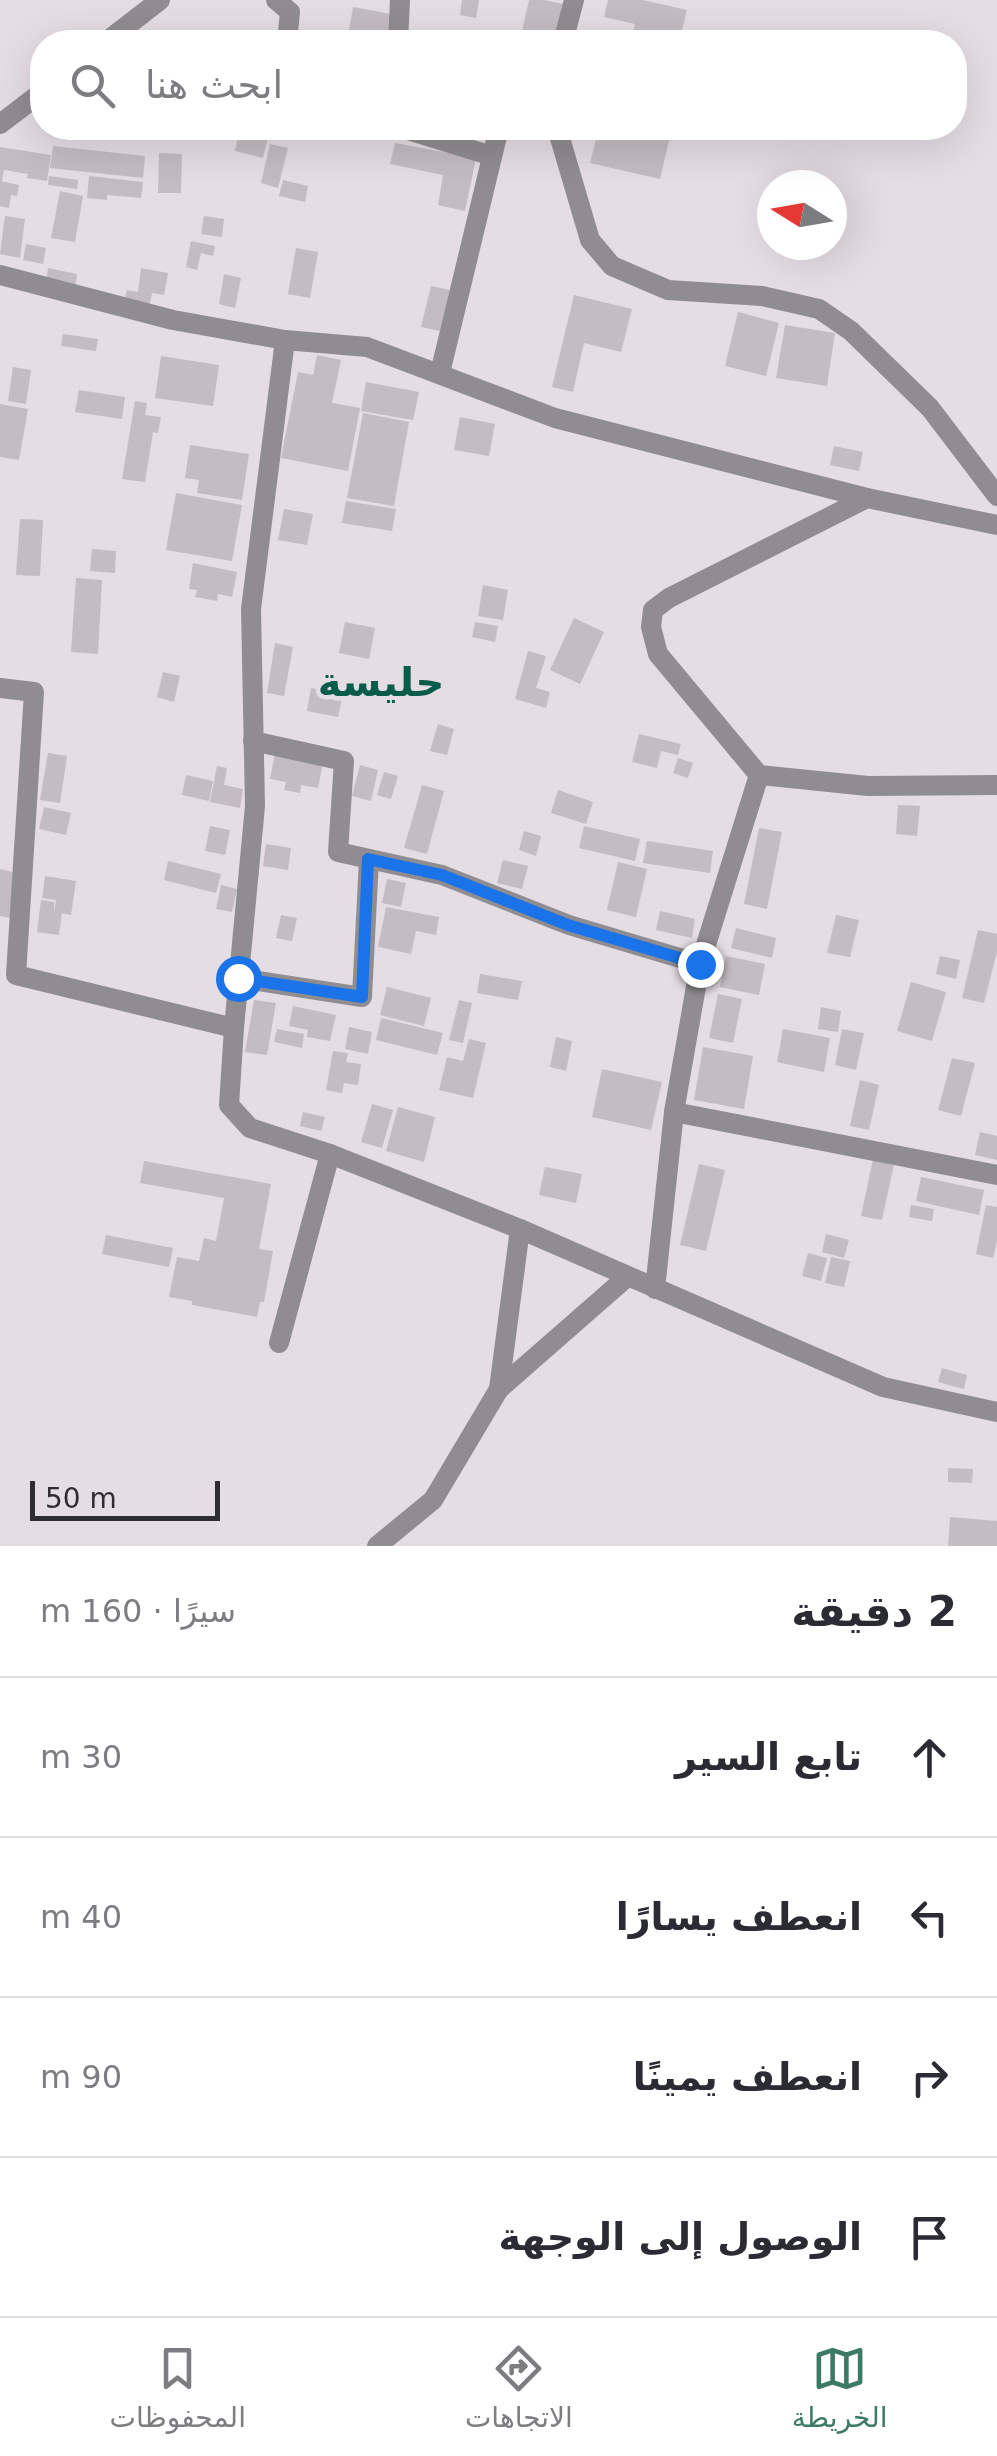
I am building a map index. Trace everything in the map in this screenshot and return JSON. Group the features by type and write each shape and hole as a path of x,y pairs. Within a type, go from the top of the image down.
{"street":[{"path":"121,30 160,0"},
{"path":"276,0 290,12 288,30"},
{"path":"399,30 400,0"},
{"path":"566,30 574,0"},
{"path":"0,124 30,101"},
{"path":"440,140 492,156"},
{"path":"440,373 496,140"},
{"path":"560,140 590,240 612,266 668,290 762,296 820,310 852,330 930,408 997,496"},
{"path":"0,274 172,320 285,340 367,347 555,418 867,498 997,525"},
{"path":"285,340 251,609 255,806 230,1105 250,1128 330,1154 520,1229 883,1387 997,1412"},
{"path":"867,498 669,598 653,610 651,627 658,654 759,775 868,786 997,785"},
{"path":"0,688 34,692 16,975 234,1028"},
{"path":"253,741 344,760 338,852 442,875 568,925 700,964"},
{"path":"655,1289 674,1112 700,964 759,775"},
{"path":"238,978 362,997 368,859"},
{"path":"674,1112 997,1175"},
{"path":"279,1343 330,1154"},
{"path":"499,1389 520,1229"},
{"path":"377,1546 433,1500 499,1389 627,1277"}],"building":[{"path":"462,0 479,0 476,18 460,15"},
{"path":"529,0 568,5 562,30 522,30"},
{"path":"608,0 643,0 687,10 682,30 634,30 635,24 604,17"},
{"path":"353,7 397,15 394,30 349,30"},
{"path":"237,140 268,140 263,158 235,151"},
{"path":"596,140 669,140 660,179 590,163"},
{"path":"395,143 476,158 465,211 438,205 443,175 390,164"},
{"path":"270,144 288,148 278,188 261,183"},
{"path":"53,146 145,156 143,178 50,168"},
{"path":"0,147 51,155 47,181 4,170 0,181"},
{"path":"159,153 182,154 181,193 158,193"},
{"path":"49,176 78,180 77,189 48,185"},
{"path":"89,176 143,182 141,198 87,198"},
{"path":"283,180 308,186 305,202 279,196"},
{"path":"0,181 19,185 17,196 11,195 9,208 0,206"},
{"path":"60,191 83,196 75,242 51,238"},
{"path":"5,216 25,219 20,258 0,254"},
{"path":"204,216 224,219 222,237 201,234"},
{"path":"191,241 215,246 213,256 201,253 197,270 186,267"},
{"path":"26,244 46,248 43,264 23,260"},
{"path":"296,248 318,252 310,298 288,294"},
{"path":"48,268 77,274 75,289 46,283"},
{"path":"141,268 168,273 164,295 152,293 149,309 124,303 127,290 138,292"},
{"path":"224,274 241,278 235,308 219,304"},
{"path":"431,286 450,290 440,331 421,327"},
{"path":"574,295 632,309 621,352 584,343 573,392 552,387"},
{"path":"738,312 779,323 766,376 725,366"},
{"path":"785,325 835,333 827,386 776,378"},
{"path":"63,334 98,339 96,351 61,346"},
{"path":"317,355 341,360 332,403 360,408 348,471 281,458 298,372 313,375"},
{"path":"161,356 219,365 213,406 155,398"},
{"path":"13,367 31,370 26,404 8,401"},
{"path":"366,382 419,392 413,420 361,411"},
{"path":"79,390 125,397 122,419 75,412"},
{"path":"135,401 147,403 145,415 161,417 158,433 153,432 145,482 122,479"},
{"path":"0,404 28,409 19,460 0,457"},
{"path":"363,413 409,422 394,506 347,498"},
{"path":"460,417 495,424 489,456 454,450"},
{"path":"190,445 249,454 242,500 197,493 199,480 185,478"},
{"path":"834,446 863,452 859,471 830,465"},
{"path":"176,493 242,505 232,561 166,550"},
{"path":"346,501 396,509 392,531 342,523"},
{"path":"284,509 313,514 307,545 278,540"},
{"path":"20,519 43,520 40,576 16,575"},
{"path":"92,549 116,551 115,573 90,571"},
{"path":"193,563 237,572 232,597 218,594 217,601 195,597 197,590 189,589"},
{"path":"76,578 102,580 98,654 71,652"},
{"path":"483,585 508,590 503,620 478,616"},
{"path":"574,618 604,632 580,684 550,670"},
{"path":"345,622 375,628 369,659 339,653"},
{"path":"475,622 498,626 495,642 472,637"},
{"path":"275,643 293,647 284,696 267,693"},
{"path":"528,651 546,656 536,688 550,692 546,708 515,699"},
{"path":"163,672 180,676 174,702 157,697"},
{"path":"311,688 343,694 338,717 307,711"},
{"path":"438,724 454,729 447,755 430,751"},
{"path":"639,734 681,744 678,755 661,751 657,768 632,762"},
{"path":"48,753 67,756 60,803 40,800"},
{"path":"275,753 323,763 318,788 301,785 300,793 284,790 286,782 270,779"},
{"path":"678,758 693,763 688,778 673,773"},
{"path":"360,765 378,770 371,801 352,796"},
{"path":"217,766 227,768 224,785 243,789 240,808 210,802"},
{"path":"384,772 398,776 391,799 377,795"},
{"path":"186,775 213,781 209,801 182,795"},
{"path":"422,785 444,791 427,854 404,848"},
{"path":"558,790 593,802 586,824 551,813"},
{"path":"898,805 920,806 917,836 896,834"},
{"path":"44,807 71,813 66,835 39,829"},
{"path":"210,826 230,830 225,855 205,851"},
{"path":"584,826 640,839 635,861 579,848"},
{"path":"759,828 782,832 767,909 744,904"},
{"path":"524,831 541,836 536,856 519,850"},
{"path":"647,841 713,851 710,873 643,863"},
{"path":"266,844 291,848 288,870 263,866"},
{"path":"503,860 528,866 522,889 497,883"},
{"path":"168,861 221,874 216,893 164,880"},
{"path":"618,862 647,869 636,917 607,910"},
{"path":"0,869 20,874 10,918 0,916"},
{"path":"45,876 76,881 71,915 62,913 59,935 37,932 41,900 54,902 54,913 56,900 42,898"},
{"path":"387,879 406,883 401,907 382,903"},
{"path":"221,885 237,889 232,912 216,909"},
{"path":"386,907 439,917 436,935 416,931 411,954 378,947"},
{"path":"660,911 695,919 692,938 656,930"},
{"path":"281,915 297,918 292,941 276,938"},
{"path":"836,915 859,920 850,957 827,953"},
{"path":"736,928 776,938 772,958 731,948"},
{"path":"978,930 997,934 997,952 984,1003 962,998"},
{"path":"726,956 765,964 759,995 720,987"},
{"path":"940,956 960,960 956,979 936,974"},
{"path":"480,974 522,981 518,1000 477,993"},
{"path":"911,982 946,992 932,1041 897,1031"},
{"path":"387,987 431,998 424,1026 380,1015"},
{"path":"718,994 742,999 733,1043 709,1038"},
{"path":"254,1000 276,1003 267,1055 245,1052"},
{"path":"459,1000 472,1003 463,1043 449,1040"},
{"path":"293,1006 336,1015 330,1041 307,1037 308,1030 289,1026"},
{"path":"821,1007 841,1011 838,1032 818,1029"},
{"path":"381,1018 443,1033 437,1055 376,1040"},
{"path":"349,1027 372,1032 368,1054 345,1049"},
{"path":"277,1029 304,1034 302,1048 274,1042"},
{"path":"783,1029 830,1038 824,1072 777,1062"},
{"path":"842,1029 864,1033 856,1070 835,1065"},
{"path":"556,1037 572,1041 566,1071 550,1067"},
{"path":"469,1039 486,1043 473,1098 439,1090 447,1057 463,1061"},
{"path":"703,1047 753,1056 744,1109 694,1100"},
{"path":"333,1051 348,1053 346,1062 361,1064 358,1085 344,1083 342,1093 326,1090"},
{"path":"952,1058 975,1063 961,1116 938,1110"},
{"path":"602,1069 662,1082 651,1130 592,1117"},
{"path":"860,1080 879,1085 869,1130 850,1126"},
{"path":"372,1104 393,1110 382,1148 361,1142"},
{"path":"398,1107 435,1117 424,1162 386,1151"},
{"path":"303,1112 325,1117 321,1131 300,1126"},
{"path":"980,1132 997,1136 997,1160 975,1155"},
{"path":"873,1159 894,1164 882,1220 861,1216"},
{"path":"144,1161 271,1184 259,1249 273,1251 264,1302 260,1302 257,1317 169,1297 177,1257 199,1261 204,1238 216,1241 224,1198 140,1183"},
{"path":"699,1164 725,1170 706,1251 680,1245"},
{"path":"545,1167 582,1174 576,1203 539,1195"},
{"path":"921,1177 984,1190 979,1215 916,1201"},
{"path":"911,1205 934,1209 932,1221 909,1217"},
{"path":"986,1205 997,1207 993,1258 976,1254"},
{"path":"826,1234 849,1240 844,1258 822,1252"},
{"path":"106,1235 173,1248 169,1267 102,1254"},
{"path":"808,1253 827,1258 821,1281 802,1276"},
{"path":"831,1257 850,1261 844,1287 825,1283"},
{"path":"942,1368 967,1375 964,1389 938,1382"},
{"path":"948,1468 973,1469 972,1483 948,1482"},
{"path":"950,1517 997,1521 997,1546 948,1546"}],"district":[{"name":"حليسة","path":"381,682"}],"route":[{"path":"238,978 362,997 368,859 442,875 568,925 700,964"}]}
